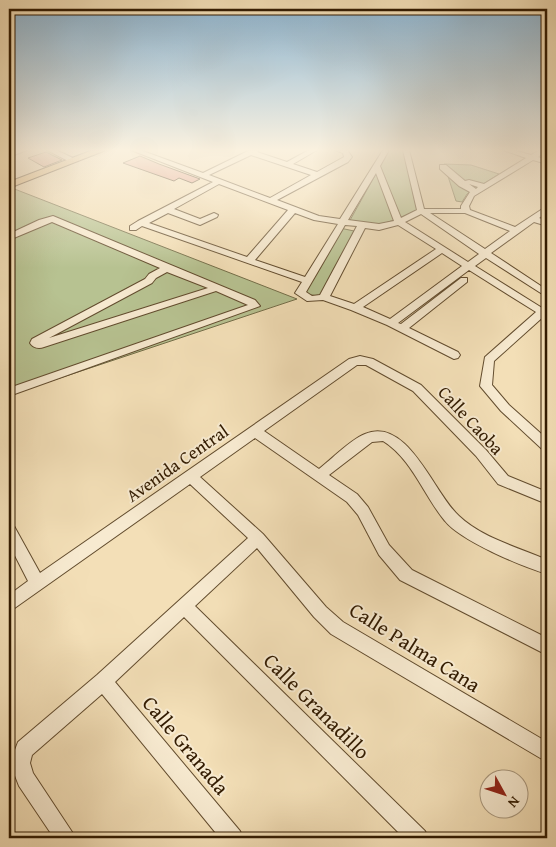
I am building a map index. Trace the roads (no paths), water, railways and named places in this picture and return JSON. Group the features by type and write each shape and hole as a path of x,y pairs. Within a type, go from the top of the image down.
{"street":[{"path":"203,190 166,208 137,226 307,281"},
{"path":"239,190 292,210 343,223 379,227 399,222 422,211 466,211 517,231"},
{"path":"270,201 291,190"},
{"path":"363,190 300,293 312,300 324,297 355,308 391,323 454,355"},
{"path":"386,190 399,222 545,314 489,360 486,386 505,408 539,441 547,446"},
{"path":"416,190 422,211 547,294"},
{"path":"471,190 476,192"},
{"path":"466,211 467,201 480,190"},
{"path":"166,208 200,222 214,215"},
{"path":"391,323 542,220 547,208"},
{"path":"250,261 292,210"},
{"path":"9,237 53,219 251,302 255,306 252,309 9,392"},
{"path":"489,256 517,231 542,220"},
{"path":"324,297 362,225"},
{"path":"355,308 442,249"},
{"path":"167,268 152,276 149,281 47,334 36,341 35,344 51,342 217,288"},
{"path":"401,329 472,268"},
{"name":"Avenida Central","path":"9,604 37,582 191,477 352,362 360,360 369,362"},
{"name":"Calle Caoba","path":"369,362 418,388 481,453 503,480 547,498"},
{"path":"254,431 352,498 362,511 384,550 406,575 547,647"},
{"path":"319,476 368,438 376,436 389,438 406,455 452,519 470,532 547,566"},
{"name":"Calle Palma Cana","path":"191,477 258,538 320,612 337,628 547,753"},
{"path":"9,530 37,582"},
{"path":"66,838 26,779 20,763 25,749 103,682 258,538"},
{"name":"Calle Granadillo","path":"184,606 418,838"},
{"name":"Calle Granada","path":"103,682 233,838"}]}
